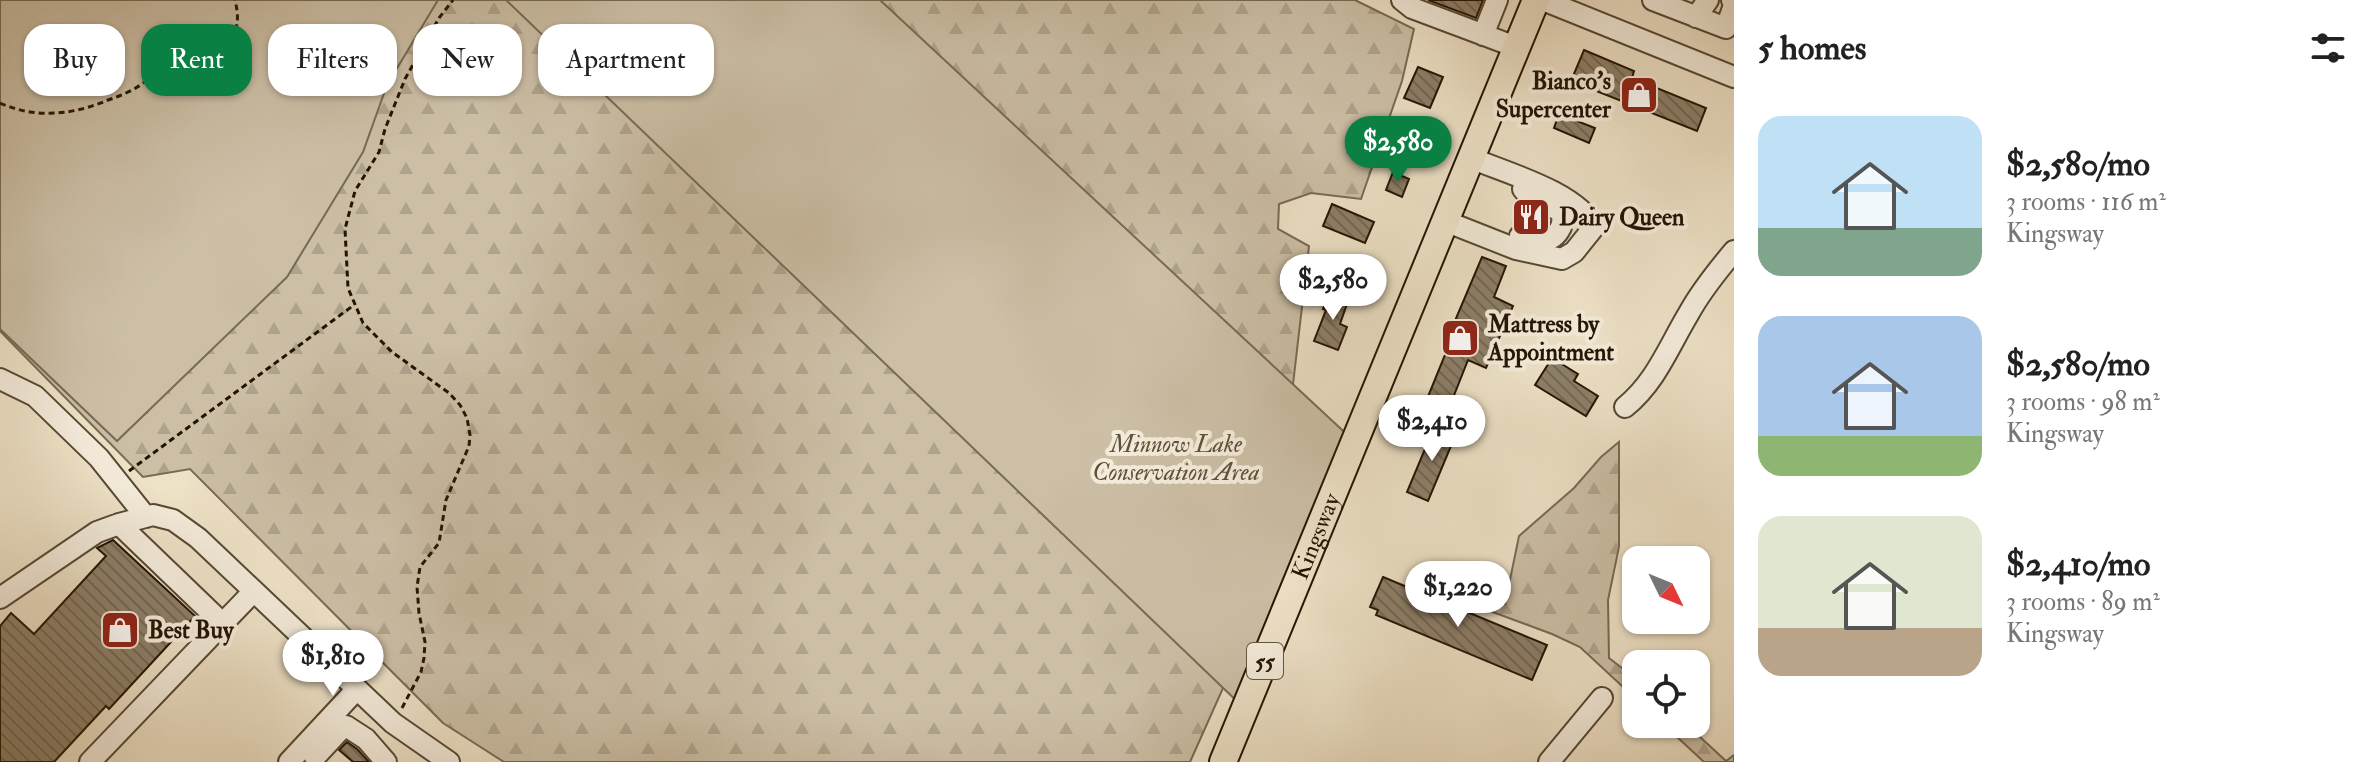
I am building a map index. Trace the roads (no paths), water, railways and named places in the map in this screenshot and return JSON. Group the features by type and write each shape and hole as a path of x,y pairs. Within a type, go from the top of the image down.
{"main road":[{"name":"Kingsway","path":"1223,762 1536,0"}],"street":[{"path":"1402,0 1412,8 1516,47"},
{"path":"1483,35 1497,0"},
{"path":"1543,0 1734,77"},
{"path":"1653,0 1695,7 1726,28 1734,5 1732,0"},
{"path":"1445,221 1516,249 1562,259 1574,252 1594,227 1589,217 1563,197 1471,158"},
{"path":"1497,241 1517,235 1543,241 1552,237 1562,225 1563,216 1559,211 1529,197 1515,177"},
{"path":"1625,407 1663,363 1690,311 1734,251"},
{"path":"0,379 35,396 99,458 146,517"},
{"path":"0,598 97,532 153,515 173,520 198,538 393,723 449,762"},
{"path":"119,524 223,624"},
{"path":"90,762 254,591"},
{"path":"289,762 356,690"},
{"path":"1549,762 1602,698"},
{"path":"315,757 346,726 366,739 386,762"}],"place":[{"name":"Bianco's Supercenter","path":"1639,95"},
{"name":"Dairy Queen","path":"1531,217"},
{"name":"Mattress by Appointment","path":"1460,338"},
{"name":"Best Buy","path":"120,630"}],"park label":[{"name":"Minnow Lake Conservation Area","path":"1176,458"}]}
